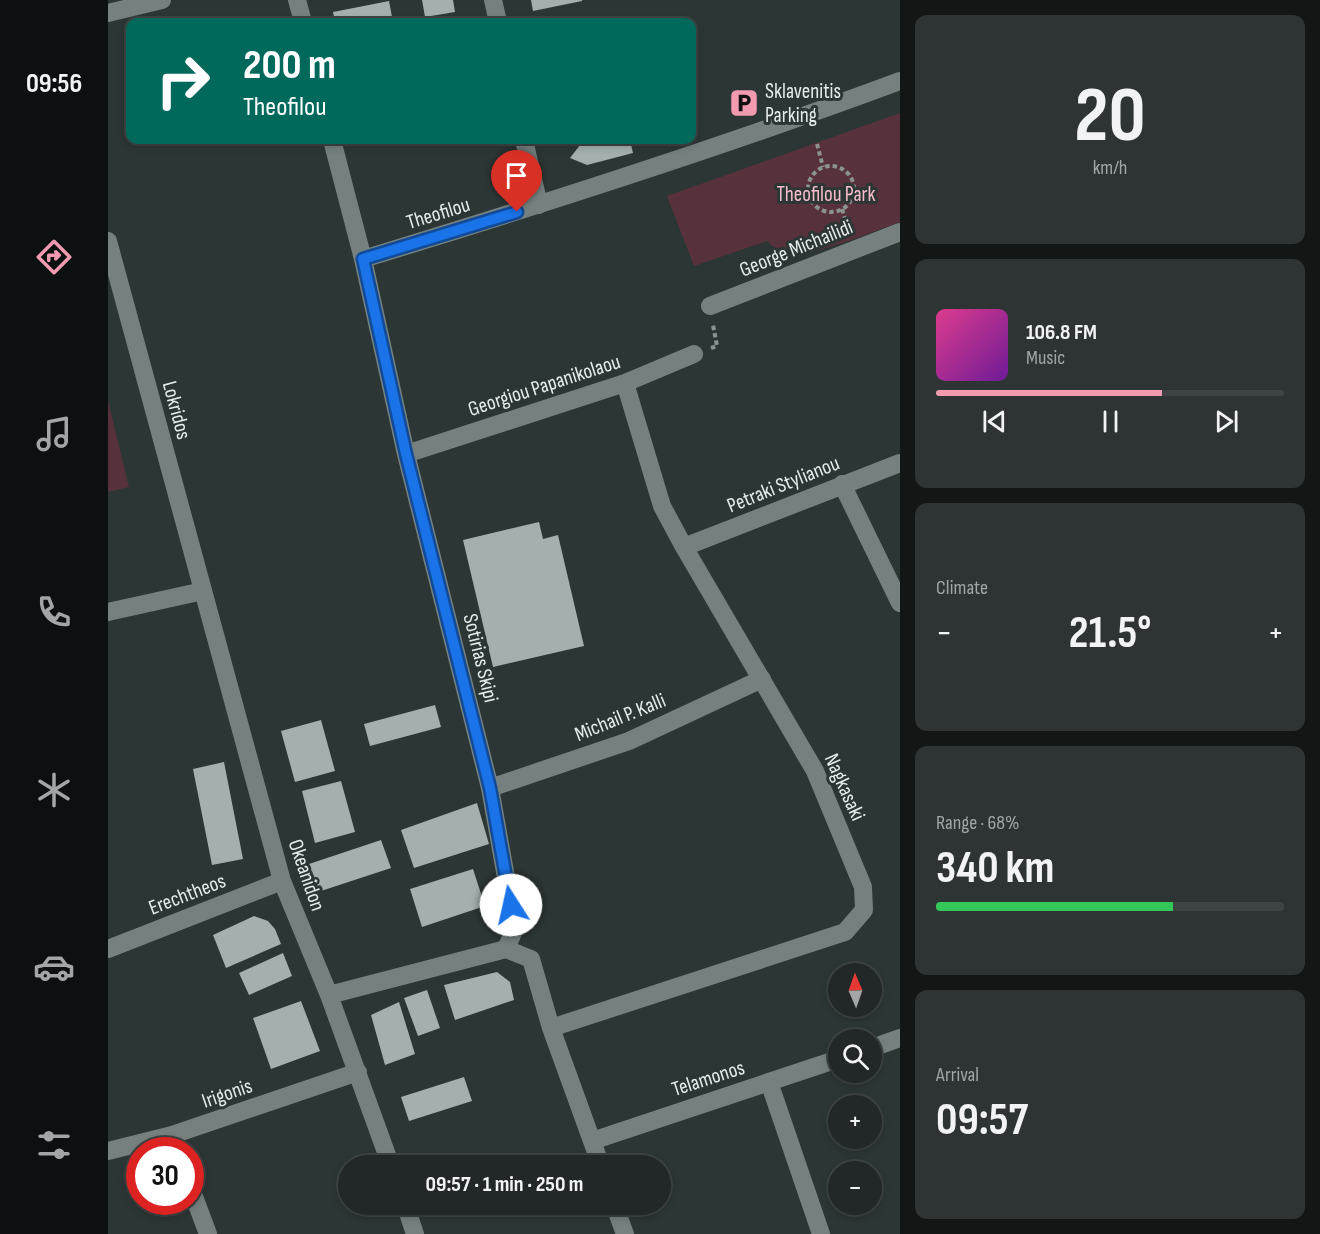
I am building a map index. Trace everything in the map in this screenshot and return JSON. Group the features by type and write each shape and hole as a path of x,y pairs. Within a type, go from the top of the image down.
{"street":[{"path":"108,14 162,0"},
{"path":"297,0 302,18"},
{"path":"493,0 497,18"},
{"name":"Theofilou","path":"363,259 539,205 787,123 900,81"},
{"name":"Sotirias Skipi","path":"333,144 363,259 406,454 490,788 515,928 506,949"},
{"path":"525,144 539,205"},
{"name":"George Michailidi","path":"710,306 900,232"},
{"name":"Lokridos","path":"108,241 203,591"},
{"name":"Georgiou Papanikolaou","path":"406,454 625,383 694,354"},
{"name":"Nagkasaki","path":"551,1028 845,932 864,910 863,887 815,771 662,506 625,383"},
{"name":"Petraki Stylianou","path":"684,547 900,463"},
{"path":"842,484 900,603"},
{"path":"108,612 203,591"},
{"name":"Okeanidon","path":"203,591 282,881 329,995 387,1155"},
{"name":"Michail P. Kalli","path":"490,788 629,741 762,679"},
{"name":"Erechtheos","path":"108,949 282,881"},
{"path":"329,995 506,949 531,959 551,1028 597,1155"},
{"path":"882,1044 900,1038"},
{"name":"Telamonos","path":"592,1141 828,1062"},
{"name":"Irigonis","path":"190,1137 358,1072"},
{"path":"769,1082 821,1234"},
{"name":"Irigonis","path":"108,1151 126,1149"},
{"path":"201,1215 208,1234"},
{"path":"409,1215 415,1234"},
{"path":"618,1215 625,1234"}],"path":[{"path":"817,144 824,167"},
{"path":"824,167 838,167 845,170 853,182 852,198 848,204 835,211 820,208 809,197 808,190 812,176 824,167"},
{"path":"694,354 717,346 710,306"}],"green space":[{"name":"Theofilou Park","path":"900,113 900,222 843,243 787,259 767,241 694,266 667,196"},
{"path":"108,401 129,487 108,492"}],"building":[{"path":"422,0 453,0 455,12 425,17"},
{"path":"531,0 582,0 582,1 533,11"},
{"path":"389,1 392,18 334,18 333,12"},
{"path":"631,144 633,153 587,165 570,158 580,145"},
{"path":"539,522 543,539 558,535 584,646 493,667 463,540"},
{"path":"435,705 441,727 370,746 364,724"},
{"path":"321,720 335,771 295,782 281,731"},
{"path":"224,762 243,859 212,865 193,769"},
{"path":"341,781 355,832 315,843 302,791"},
{"path":"477,803 489,844 414,868 401,830"},
{"path":"381,840 391,868 318,892 309,864"},
{"path":"473,869 485,906 422,927 410,889"},
{"path":"254,916 268,921 275,929 281,944 226,968 213,935"},
{"path":"283,953 292,976 249,995 239,973"},
{"path":"497,972 510,982 514,1000 455,1020 444,985"},
{"path":"427,990 440,1028 418,1036 404,998"},
{"path":"301,1001 320,1051 271,1069 253,1018"},
{"path":"399,1002 415,1054 385,1065 371,1015"},
{"path":"464,1077 472,1101 409,1121 401,1097"}],"place":[{"name":"Sklavenitis Parking","path":"744,103"}],"route":[{"path":"511,905 490,788 406,454 363,259 517,212"}]}
